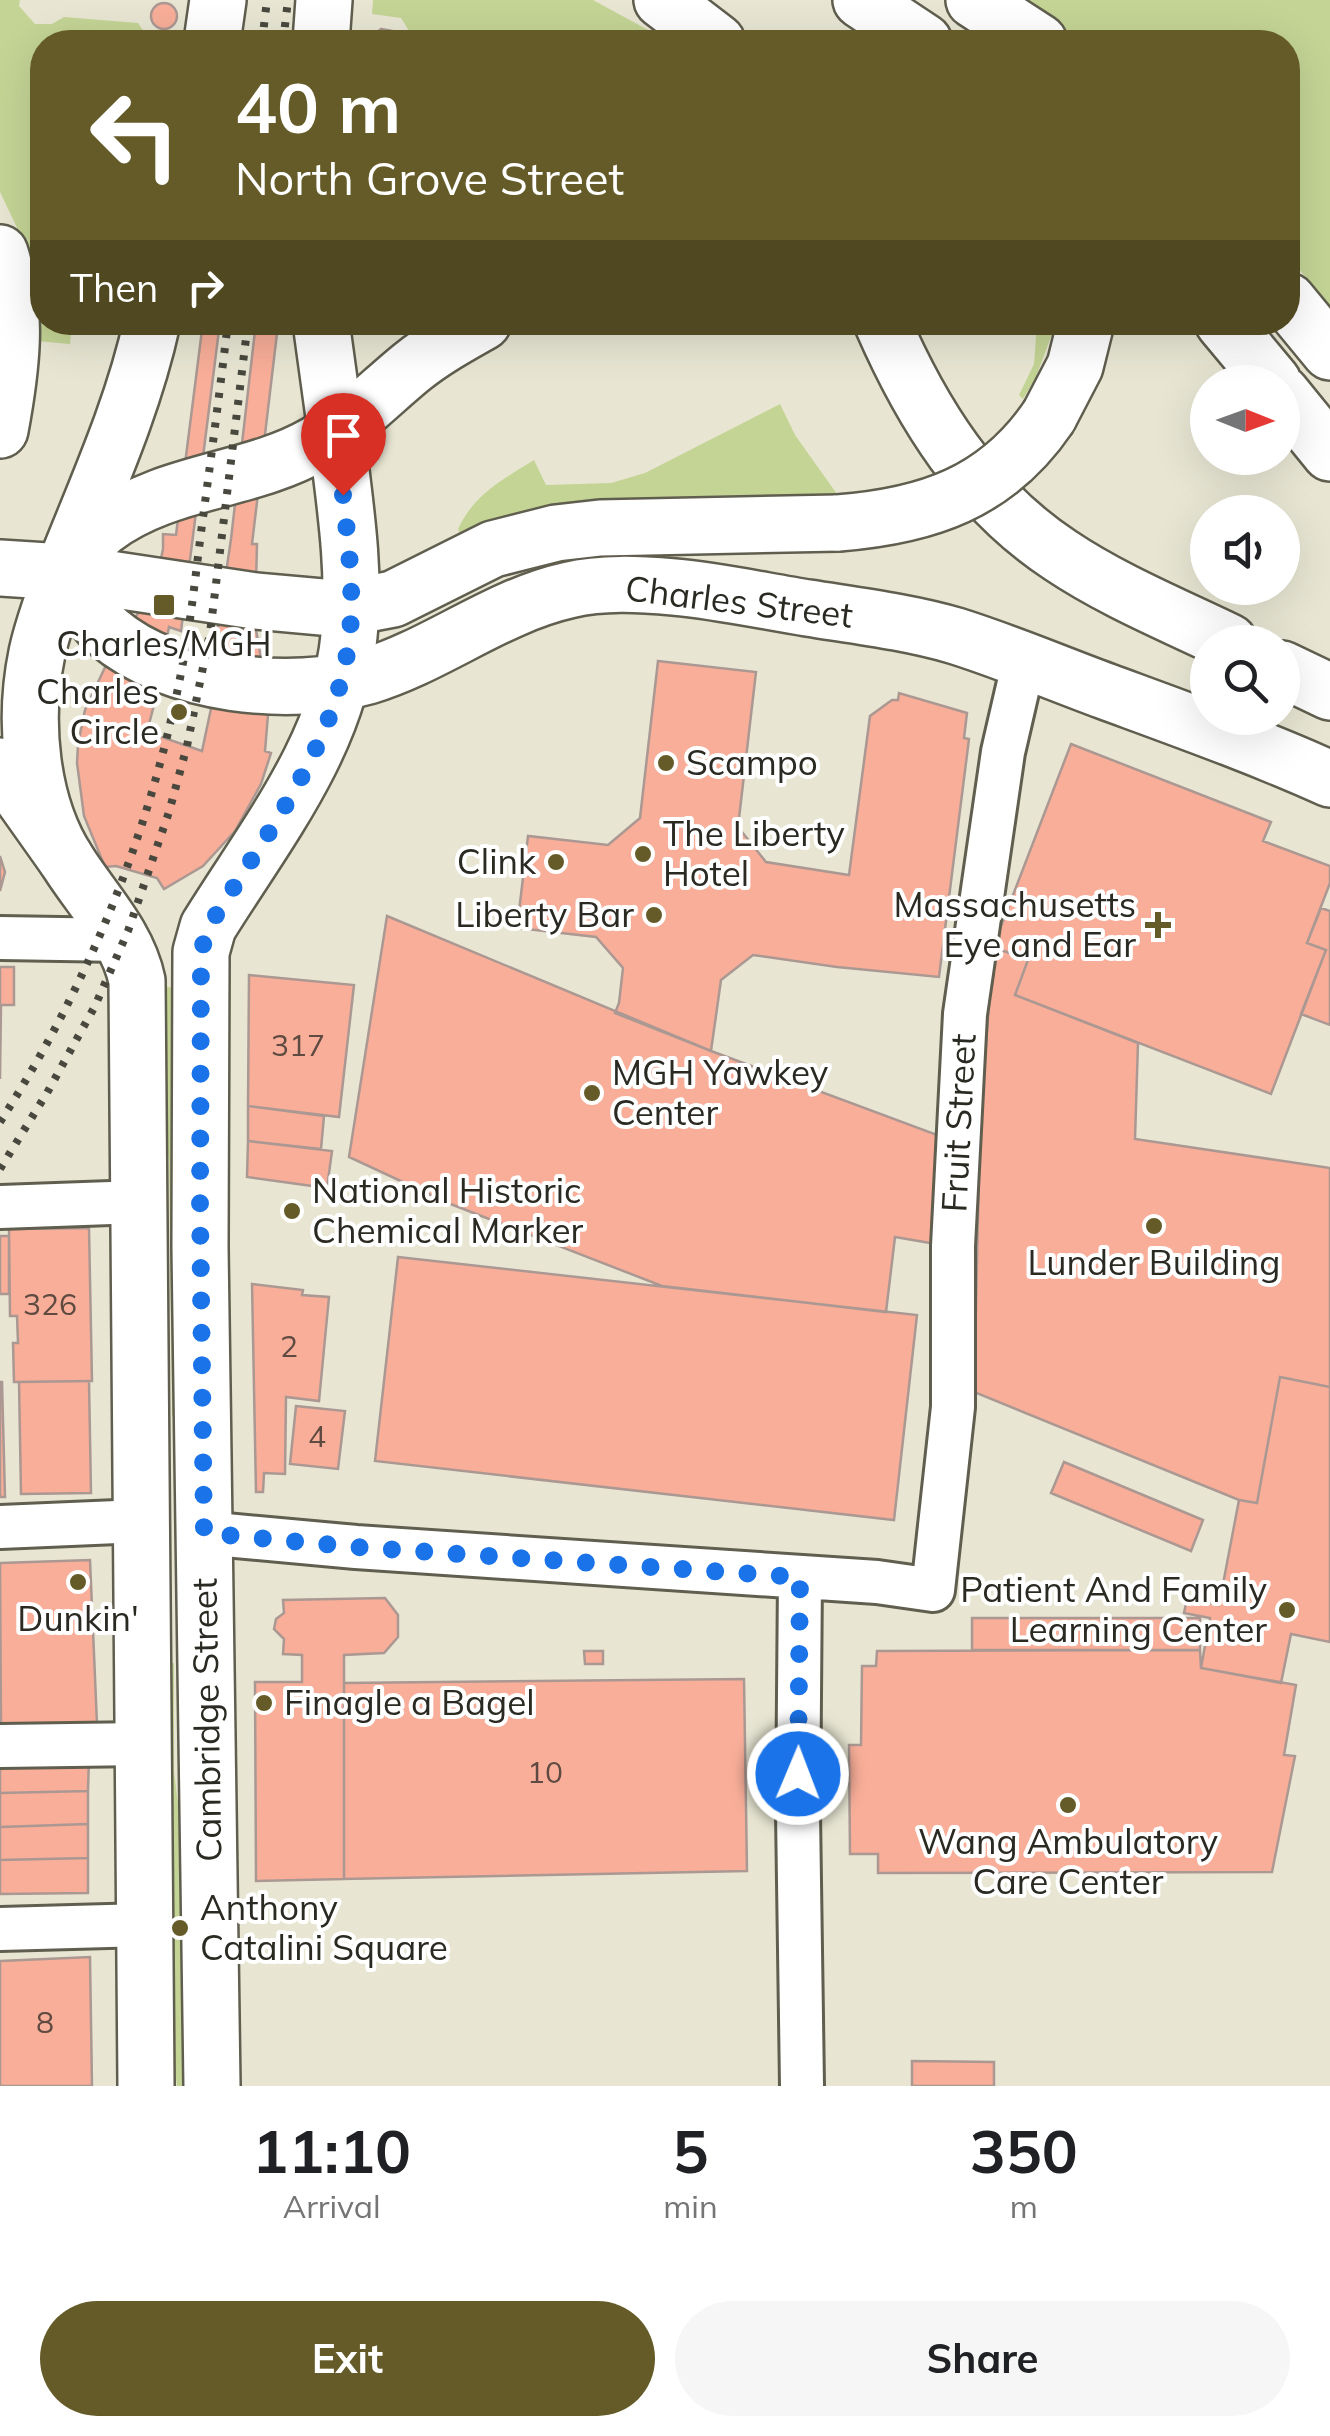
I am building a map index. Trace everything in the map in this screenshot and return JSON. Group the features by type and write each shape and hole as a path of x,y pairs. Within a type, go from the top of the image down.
{"main road":[{"path":"214,30 218,0"},
{"path":"322,30 324,0"},
{"path":"662,0 701,30"},
{"path":"860,0 906,30"},
{"path":"974,0 1020,30"},
{"path":"0,253 12,326 0,430"},
{"path":"1300,316 1330,352"},
{"name":"Cambridge Street","path":"146,2086 138,996 134,967 121,940 56,841 40,797 32,720 36,657 50,605 110,454 149,335"},
{"name":"Cambridge Street","path":"212,2086 200,978 204,938 214,916 309,764 328,722 349,636 350,559 324,335"},
{"path":"63,572 90,539 124,514 162,496 313,446 415,364 461,335"},
{"path":"888,335 940,434 1009,514 1059,555 1194,625"},
{"path":"0,568 63,572 272,603 351,607 394,600 493,549 556,533 901,516 938,505 971,489 1013,458 1049,416 1075,366 1083,335"},
{"path":"1234,335 1259,365"},
{"path":"1300,416 1330,454"},
{"name":"Charles Street","path":"63,572 95,618 119,640 172,667 246,684 295,686 340,682 383,670 527,604 568,590 610,585 700,590 897,622 959,637 1212,730 1330,779"},
{"path":"1300,678 1330,692"},
{"path":"0,766 66,859"},
{"path":"121,940 191,938 214,916"},
{"path":"141,1521 204,1533"}],"street":[{"name":"Fruit Street","path":"800,1577 933,1590 954,1407 953,1246 964,1014 1002,752 1024,661"},
{"path":"0,938 121,940"},
{"path":"0,1207 139,1202"},
{"path":"0,1527 141,1521"},
{"path":"204,1533 338,1546 800,1577 802,2086"},
{"path":"0,1746 143,1744"},
{"path":"0,1929 144,1924"}],"green space":[{"path":"0,0 20,0 19,6 35,24 52,24 64,17 138,23 143,30 30,30 30,265 0,192"},
{"path":"373,0 593,0 648,30 408,30 401,18 372,14"},
{"path":"1019,0 1330,0 1330,306 1300,270 1300,30 1062,30"},
{"path":"37,335 71,335 70,344 37,341"},
{"path":"1036,335 1052,335 1023,399 1019,395 1034,364"},
{"path":"780,404 795,435 837,494 606,501 461,536 458,529 481,497 534,460 546,485 611,483 645,473"},
{"path":"166,987 177,988 183,1414 172,1416 169,1162 163,1107"},
{"path":"161,1663 174,1663 174,1771 194,1935 195,2086 177,2086 163,1960"}],"building":[{"path":"164,3 173,7 177,16 173,25 164,29 155,25 151,16 155,7"},
{"name":"Charles/MGH","path":"201,335 218,335 181,631 169,627 147,732 202,751 227,633 217,634 255,335 277,335 252,544 257,544 255,624 269,703 265,751 271,753 261,784 235,831 203,866 164,889 157,878 116,866 105,867 84,816 77,763 85,710 107,663 155,586 163,534 176,535"},
{"name":"The Liberty Hotel","path":"658,661 756,672 738,827 766,862 849,875 870,716 898,700 899,693 967,713 964,738 969,739 939,977 753,955 721,980 711,1051 615,1013 623,968 596,937 517,928 528,836 608,845 640,818"},
{"name":"Massachusetts Eye and Ear","path":"1071,744 1271,822 1263,841 1330,866 1330,883 1307,943 1326,950 1271,1094 1015,995 1028,960 993,947"},
{"path":"0,856 5,872 0,891"},
{"path":"1321,908 1330,911 1330,1025 1301,1014 1326,950 1307,943"},
{"name":"MGH Yawkey Center","path":"387,916 711,1051 940,1136 936,1244 895,1237 886,1312 662,1286 448,1203 349,1157"},
{"name":"Lunder Building","path":"993,947 1028,960 1015,995 1138,1043 1135,1139 1330,1168 1330,1387 1280,1377 1257,1503 1239,1500 974,1392 980,1128"},
{"path":"0,967 14,967 14,1005 1,1005 0,1079"},
{"path":"249,975 354,985 339,1117 248,1106"},
{"path":"248,1106 324,1116 321,1149 248,1141"},
{"path":"248,1141 332,1151 327,1188 247,1177"},
{"path":"89,1228 92,1381 14,1382 13,1343 18,1343 17,1316 10,1316 9,1229"},
{"path":"0,1236 9,1236 9,1294 0,1294"},
{"path":"398,1257 917,1315 894,1520 375,1461"},
{"path":"252,1284 329,1297 319,1401 286,1397 285,1474 264,1473 263,1492 256,1492"},
{"path":"1280,1377 1330,1387 1330,1642 1291,1634 1281,1683 1201,1668 1210,1618 1184,1613 1187,1599 1219,1605 1239,1500 1257,1503"},
{"path":"89,1381 91,1493 21,1494 19,1382"},
{"path":"2,1382 5,1497 0,1497"},
{"path":"296,1406 345,1411 338,1469 290,1464"},
{"path":"1064,1462 1203,1520 1191,1551 1051,1493"},
{"path":"90,1560 97,1724 1,1726 0,1563"},
{"path":"385,1598 398,1615 398,1637 384,1653 344,1655 344,1879 256,1881 255,1682 302,1682 302,1655 283,1654 284,1639 274,1629 276,1619 284,1613 283,1600"},
{"path":"972,1618 1200,1618 1200,1650 972,1650"},
{"name":"Wang Ambulatory Care Center","path":"1200,1650 1201,1668 1296,1685 1284,1755 1295,1756 1272,1872 878,1873 878,1854 850,1854 849,1745 861,1745 862,1666 876,1666 877,1651"},
{"path":"584,1651 603,1651 603,1664 585,1664"},
{"path":"744,1679 747,1871 344,1879 344,1683"},
{"path":"89,1757 88,1791 0,1793 0,1759"},
{"path":"88,1791 88,1824 0,1827 0,1793"},
{"path":"88,1824 88,1858 0,1860 0,1827"},
{"path":"88,1858 88,1893 0,1894 0,1860"},
{"path":"90,1957 92,2086 0,2086 0,1961"},
{"path":"912,2061 994,2062 994,2086 912,2086"}],"railway":[{"path":"263,30 267,0"},
{"path":"284,30 288,0"},
{"path":"0,1122 86,966 150,798 186,644 226,335"},
{"path":"0,1169 95,1006 128,931 169,812 210,633 246,335"}],"place":[{"name":"Charles/MGH","path":"164,605"},
{"name":"Charles Circle","path":"179,712"},
{"name":"Scampo","path":"666,763"},
{"name":"The Liberty Hotel","path":"643,854"},
{"name":"Clink","path":"556,862"},
{"name":"Liberty Bar","path":"654,915"},
{"name":"Massachusetts Eye and Ear","path":"1158,925"},
{"name":"MGH Yawkey Center","path":"592,1093"},
{"name":"National Historic Chemical Marker","path":"292,1211"},
{"name":"Lunder Building","path":"1154,1226"},
{"name":"Dunkin'","path":"78,1582"},
{"name":"Patient And Family Learning Center","path":"1287,1610"},
{"name":"Finagle a Bagel","path":"264,1703"},
{"name":"Wang Ambulatory Care Center","path":"1068,1805"},
{"name":"Anthony Catalini Square","path":"180,1928"}],"route":[{"path":"343,495 351,607 344,668 334,704 309,764 208,928 201,952 204,1533 800,1577 798,1774"}]}
